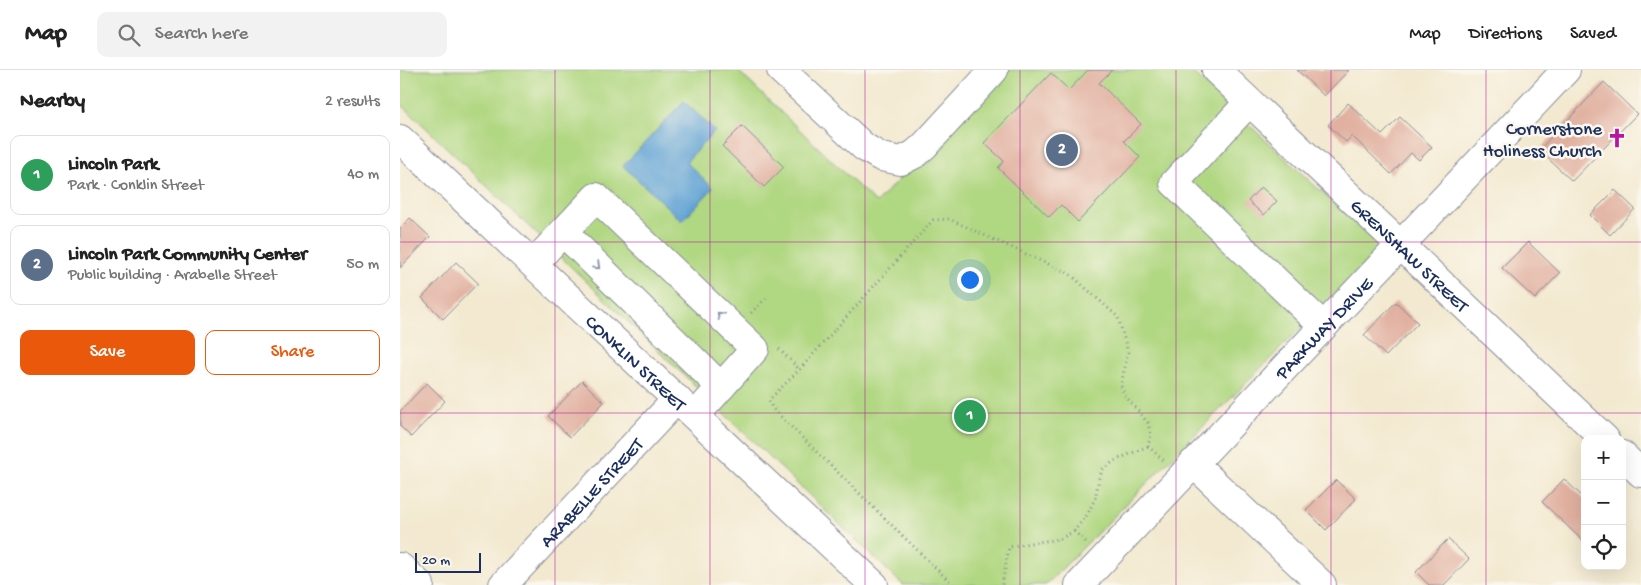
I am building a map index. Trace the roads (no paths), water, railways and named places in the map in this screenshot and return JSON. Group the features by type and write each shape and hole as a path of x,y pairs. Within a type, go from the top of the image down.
{"street":[{"path":"781,70 864,147 881,157 901,161 915,154 925,145 994,70"},
{"name":"GRENSHAW STREET","path":"1216,70 1601,435"},
{"name":"PARKWAY DRIVE","path":"1080,585 1566,70"},
{"path":"1249,102 1174,183 1324,326"},
{"name":"CONKLIN STREET","path":"400,139 874,585"},
{"name":"ARABELLE STREET","path":"503,585 686,408 721,387 755,349 596,197 563,232"},
{"path":"533,264 563,232 721,387"},
{"path":"1626,459 1641,473"},
{"path":"1194,463 1322,585"},
{"path":"400,567 420,585"}],"water":[{"path":"684,101 715,131 686,162 713,188 682,221 623,166"}],"place":[{"name":"Cornerstone Holiness Church","path":"1617,138"},
{"name":"Lincoln Park Community Center","path":"1062,150"},
{"name":"Lincoln Park","path":"970,416"}]}
